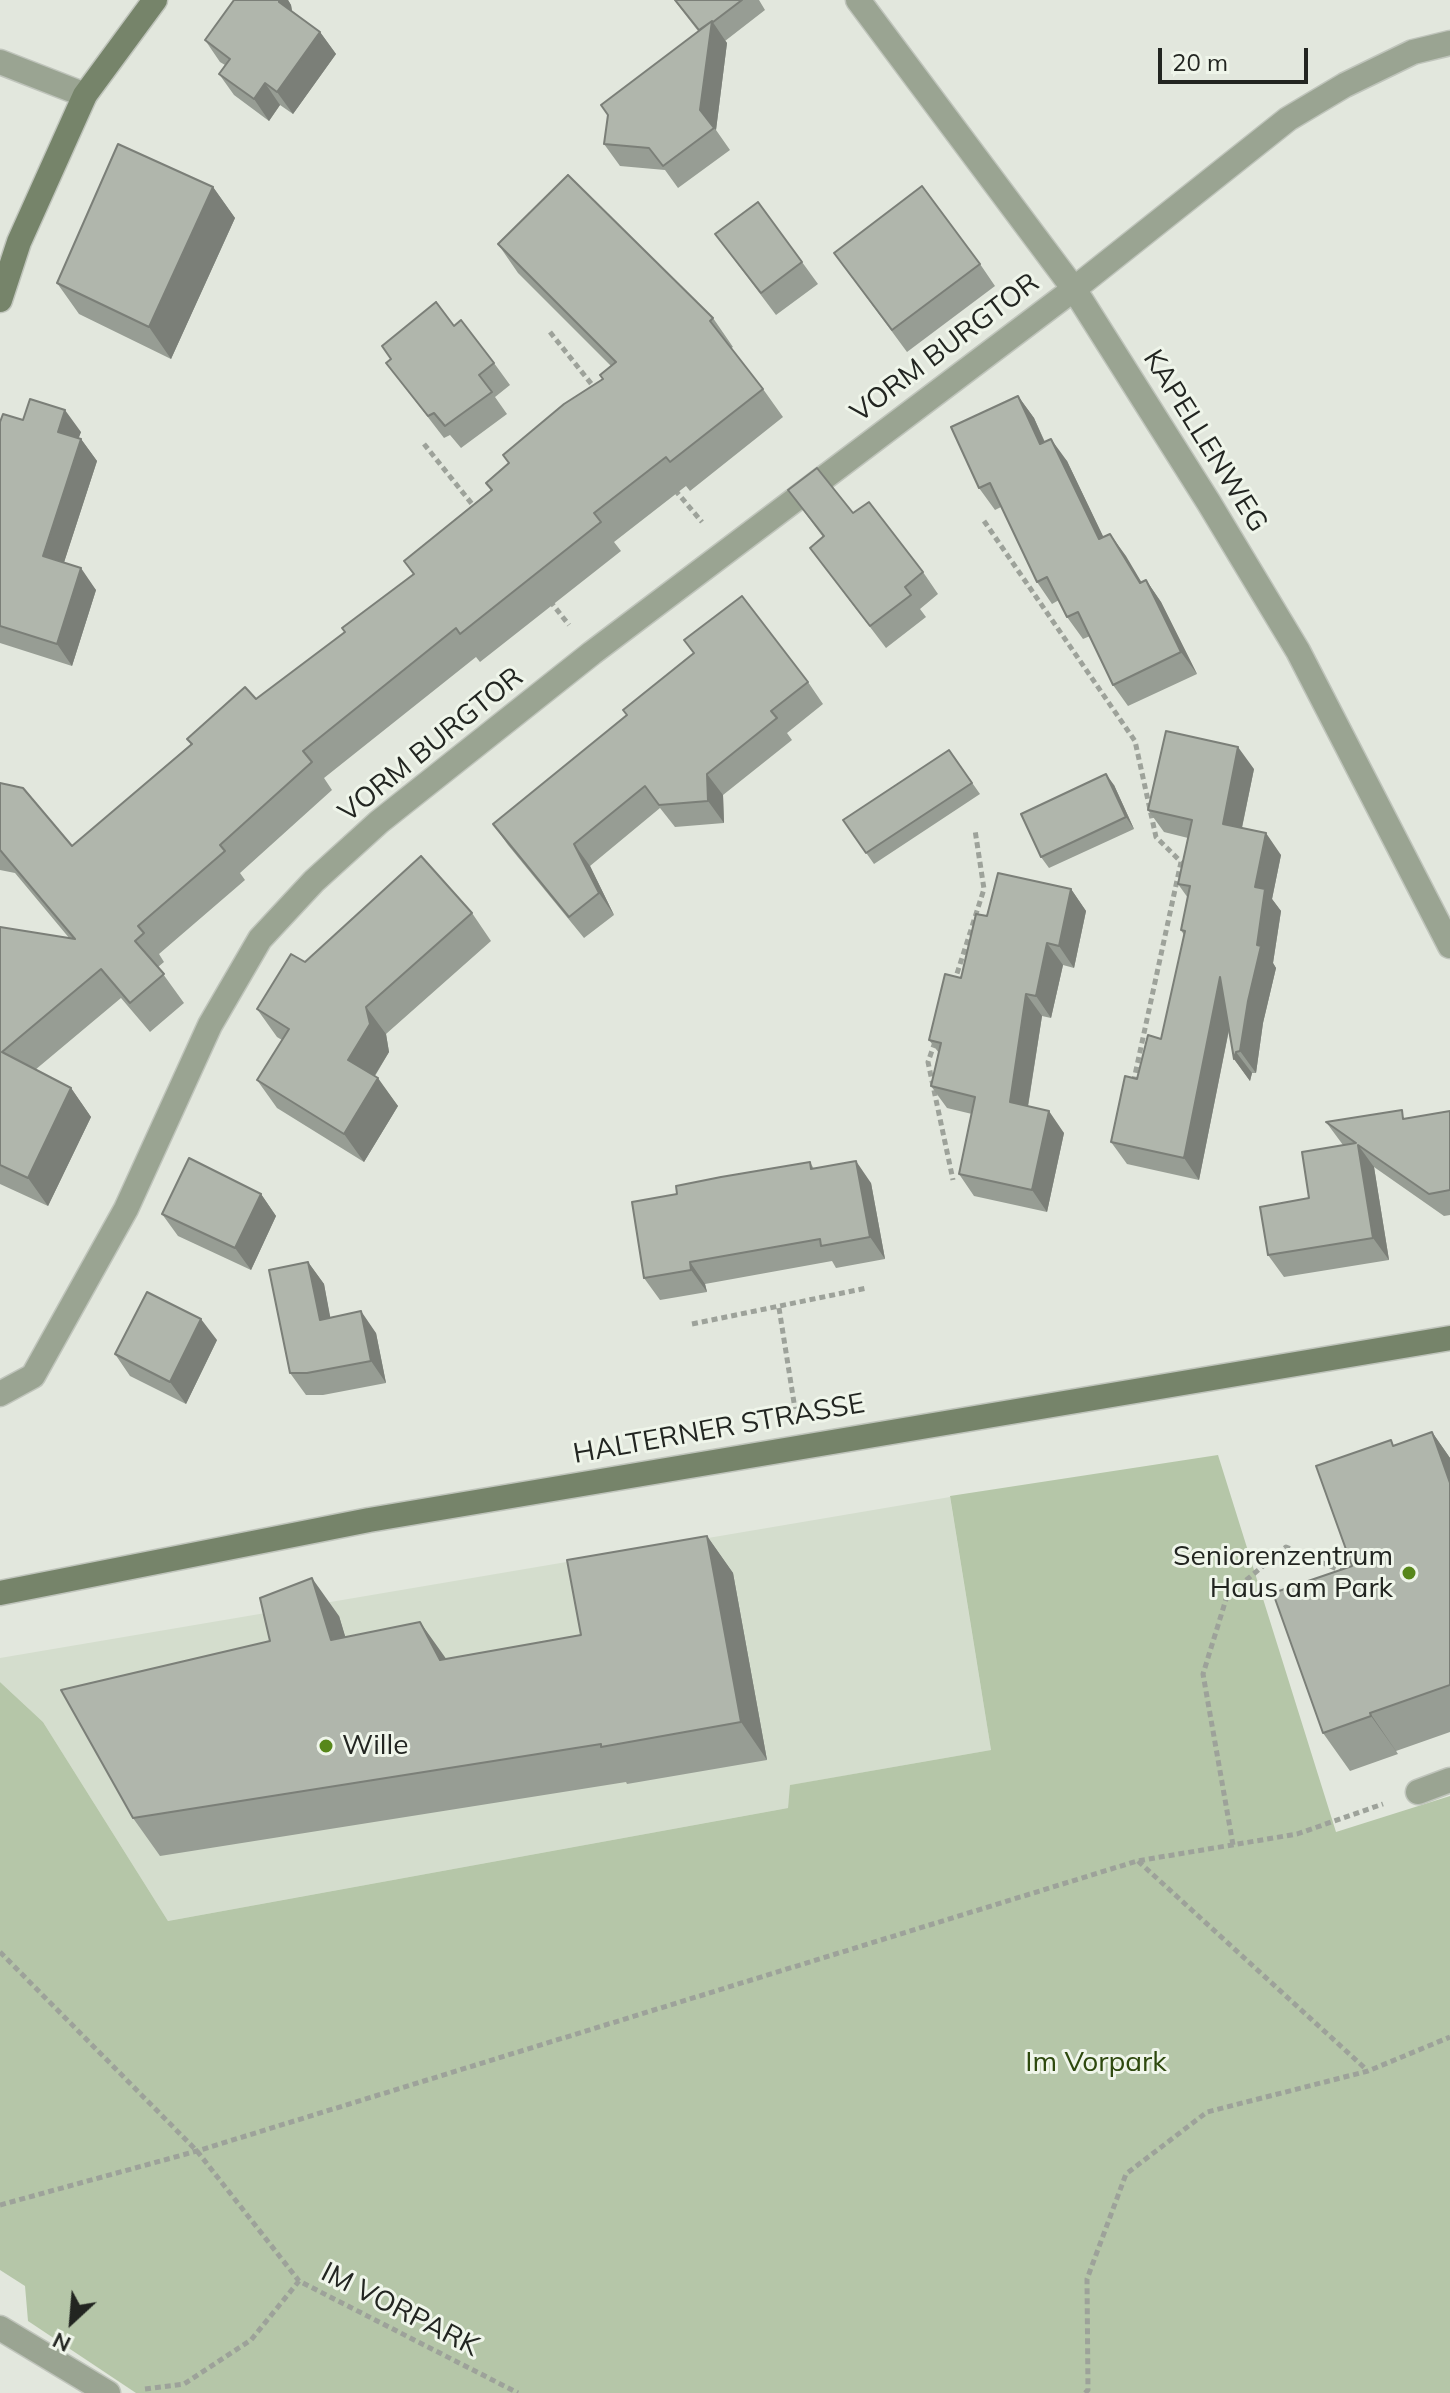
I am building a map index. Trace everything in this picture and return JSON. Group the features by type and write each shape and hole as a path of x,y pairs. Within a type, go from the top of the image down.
{"main road":[{"path":"0,300 19,242 85,95 155,0"},
{"name":"HALTERNER STRASSE","path":"0,1593 369,1520 1450,1338"}],"street":[{"name":"KAPELLENWEG","path":"858,0 1074,289 1209,503 1298,651 1450,946"},
{"name":"VORM BURGTOR","path":"0,1394 33,1376 126,1209 210,1025 260,939 314,881 379,822 592,653 1074,289 1288,119 1345,85 1413,52 1450,43"},
{"path":"0,62 85,95"},
{"path":"1418,1792 1450,1780"},
{"path":"0,2328 108,2393"}],"path":[{"path":"550,332 598,393"},
{"path":"424,444 483,518"},
{"path":"666,478 725,551"},
{"path":"984,521 1135,741 1156,837 1181,862 1130,1097"},
{"path":"543,592 592,653"},
{"path":"952,990 984,889 975,830"},
{"path":"938,1033 928,1062 953,1180"},
{"path":"692,1324 867,1288"},
{"path":"779,1308 800,1446"},
{"path":"1233,1845 1203,1674 1227,1596 1286,1547 1345,1573"},
{"path":"0,2205 197,2151 1137,1861 1297,1834 1418,1792"},
{"path":"1137,1861 1368,2071"},
{"path":"0,1952 197,2151 299,2281"},
{"path":"1088,2392 1087,2279 1126,2174 1207,2112 1368,2071 1450,2037"},
{"name":"IM VORPARK","path":"140,2389 184,2384 251,2340 299,2281 518,2393"}],"shaded area":[{"path":"950,1497 991,1750 791,1785 788,1808 168,1921 43,1722 0,1682 0,1658"}],"green space":[{"name":"Im Vorpark","path":"1218,1455 1336,1832 1450,1796 1450,2393 136,2393 28,2321 25,2286 0,2270 0,1682 43,1722 168,1921 788,1808 790,1785 991,1750 950,1496"}],"building":[{"path":"234,0 279,0 320,32 277,92 265,83 254,99 219,74 230,59 205,40"},
{"path":"675,0 742,0 699,30"},
{"path":"712,21 700,110 714,128 663,166 649,148 604,144 608,115 601,105"},
{"path":"118,144 213,187 149,327 57,283"},
{"path":"568,175 713,318 710,321 763,389 670,462 666,457 594,513 601,522 460,634 456,628 303,751 312,762 220,845 225,851 138,926 144,933 135,941 164,974 130,1003 101,969 2,1052 71,1088 28,1178 0,1165 0,927 75,939 0,850 0,783 23,788 72,846 192,744 187,739 245,687 256,699 345,632 342,628 414,574 404,561 492,490 486,483 509,463 503,455 564,404 603,379 600,375 616,362 498,244"},
{"path":"922,186 980,264 892,330 834,253"},
{"path":"758,202 802,262 761,293 715,234"},
{"path":"436,302 454,326 461,320 494,363 479,375 492,392 445,426 434,413 428,416 386,363 391,359 382,346"},
{"path":"1018,396 1040,444 1051,439 1099,539 1110,534 1140,583 1146,580 1181,652 1113,685 1078,612 1067,617 1047,577 1037,582 990,483 979,488 951,427"},
{"path":"30,399 65,410 58,432 81,439 43,556 81,568 57,644 0,626 0,422 3,414 23,420"},
{"path":"817,468 853,513 869,502 923,572 905,587 911,595 870,626 810,548 824,536 788,490"},
{"path":"742,596 808,682 771,711 777,718 707,774 708,801 659,805 645,786 574,844 599,893 569,917 493,824 627,715 623,710 694,653 684,640"},
{"path":"1166,731 1238,747 1223,824 1266,833 1255,887 1265,889 1257,945 1261,946 1240,1051 1236,1052 1234,1059 1220,977 1184,1158 1111,1142 1125,1076 1137,1079 1148,1035 1161,1039 1185,931 1181,930 1190,886 1178,884 1192,820 1148,810"},
{"path":"949,750 972,783 866,853 843,820"},
{"path":"1106,774 1126,817 1041,857 1021,814"},
{"path":"421,856 472,913 366,1007 370,1024 348,1060 378,1078 344,1134 257,1080 289,1029 257,1009 291,954 305,962"},
{"path":"998,873 1071,889 1059,946 1047,943 1036,996 1026,994 1010,1102 1049,1111 1032,1190 959,1174 975,1097 931,1086 941,1043 929,1040 945,974 961,978 976,914 987,916"},
{"path":"1402,1110 1403,1119 1450,1111 1450,1190 1429,1194 1358,1145 1373,1238 1268,1255 1260,1207 1309,1198 1302,1152 1356,1143 1326,1122"},
{"path":"189,1158 261,1194 235,1248 162,1214"},
{"path":"856,1161 870,1237 821,1246 820,1239 690,1262 691,1270 644,1278 632,1202 677,1194 676,1186 721,1177 810,1162 811,1169"},
{"path":"308,1262 320,1320 361,1311 371,1361 307,1373 290,1373 269,1270"},
{"path":"147,1292 201,1319 170,1382 115,1354"},
{"path":"1432,1432 1450,1483 1450,1685 1323,1733 1273,1593 1352,1566 1316,1466 1391,1440 1393,1446"},
{"path":"707,1536 741,1722 601,1747 601,1744 133,1818 61,1690 270,1641 260,1598 312,1578 331,1640 420,1622 440,1660 581,1635 567,1560"}],"place":[{"name":"Seniorenzentrum Haus am Park","path":"1409,1573"},
{"name":"Wille","path":"326,1746"}]}
